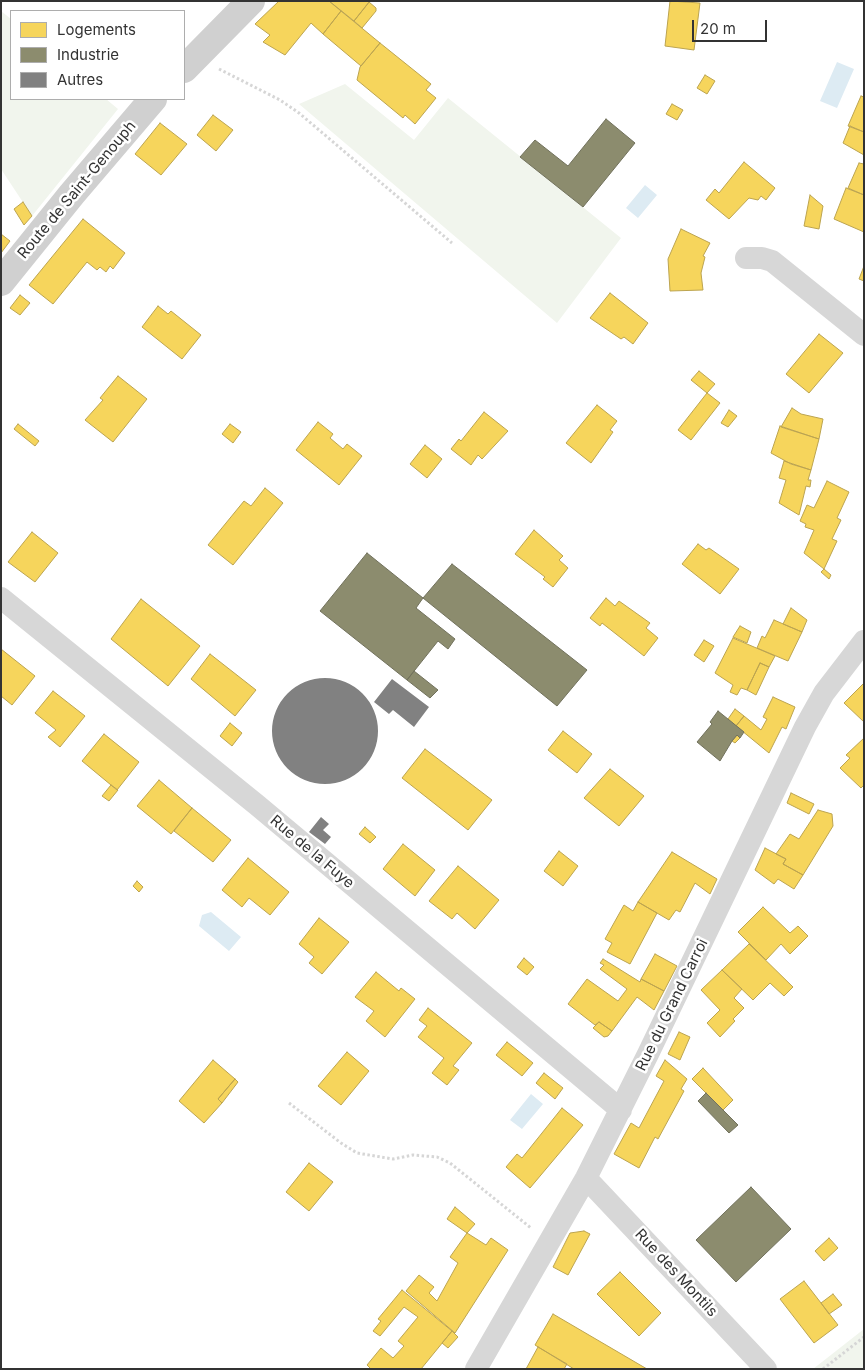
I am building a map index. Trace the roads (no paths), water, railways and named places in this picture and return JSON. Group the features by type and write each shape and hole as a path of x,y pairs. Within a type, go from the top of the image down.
{"street":[{"path":"191,62 251,1"},
{"name":"Route de Saint-Genouph","path":"1,282 72,194 152,100"},
{"path":"746,258 762,258 772,261 864,335"},
{"name":"Rue de la Fuye","path":"1,598 257,806 620,1110"},
{"name":"Rue du Grand Carroi","path":"476,1369 586,1178 805,727 824,693 864,641"},
{"name":"Rue des Montils","path":"586,1178 766,1369"}]}
